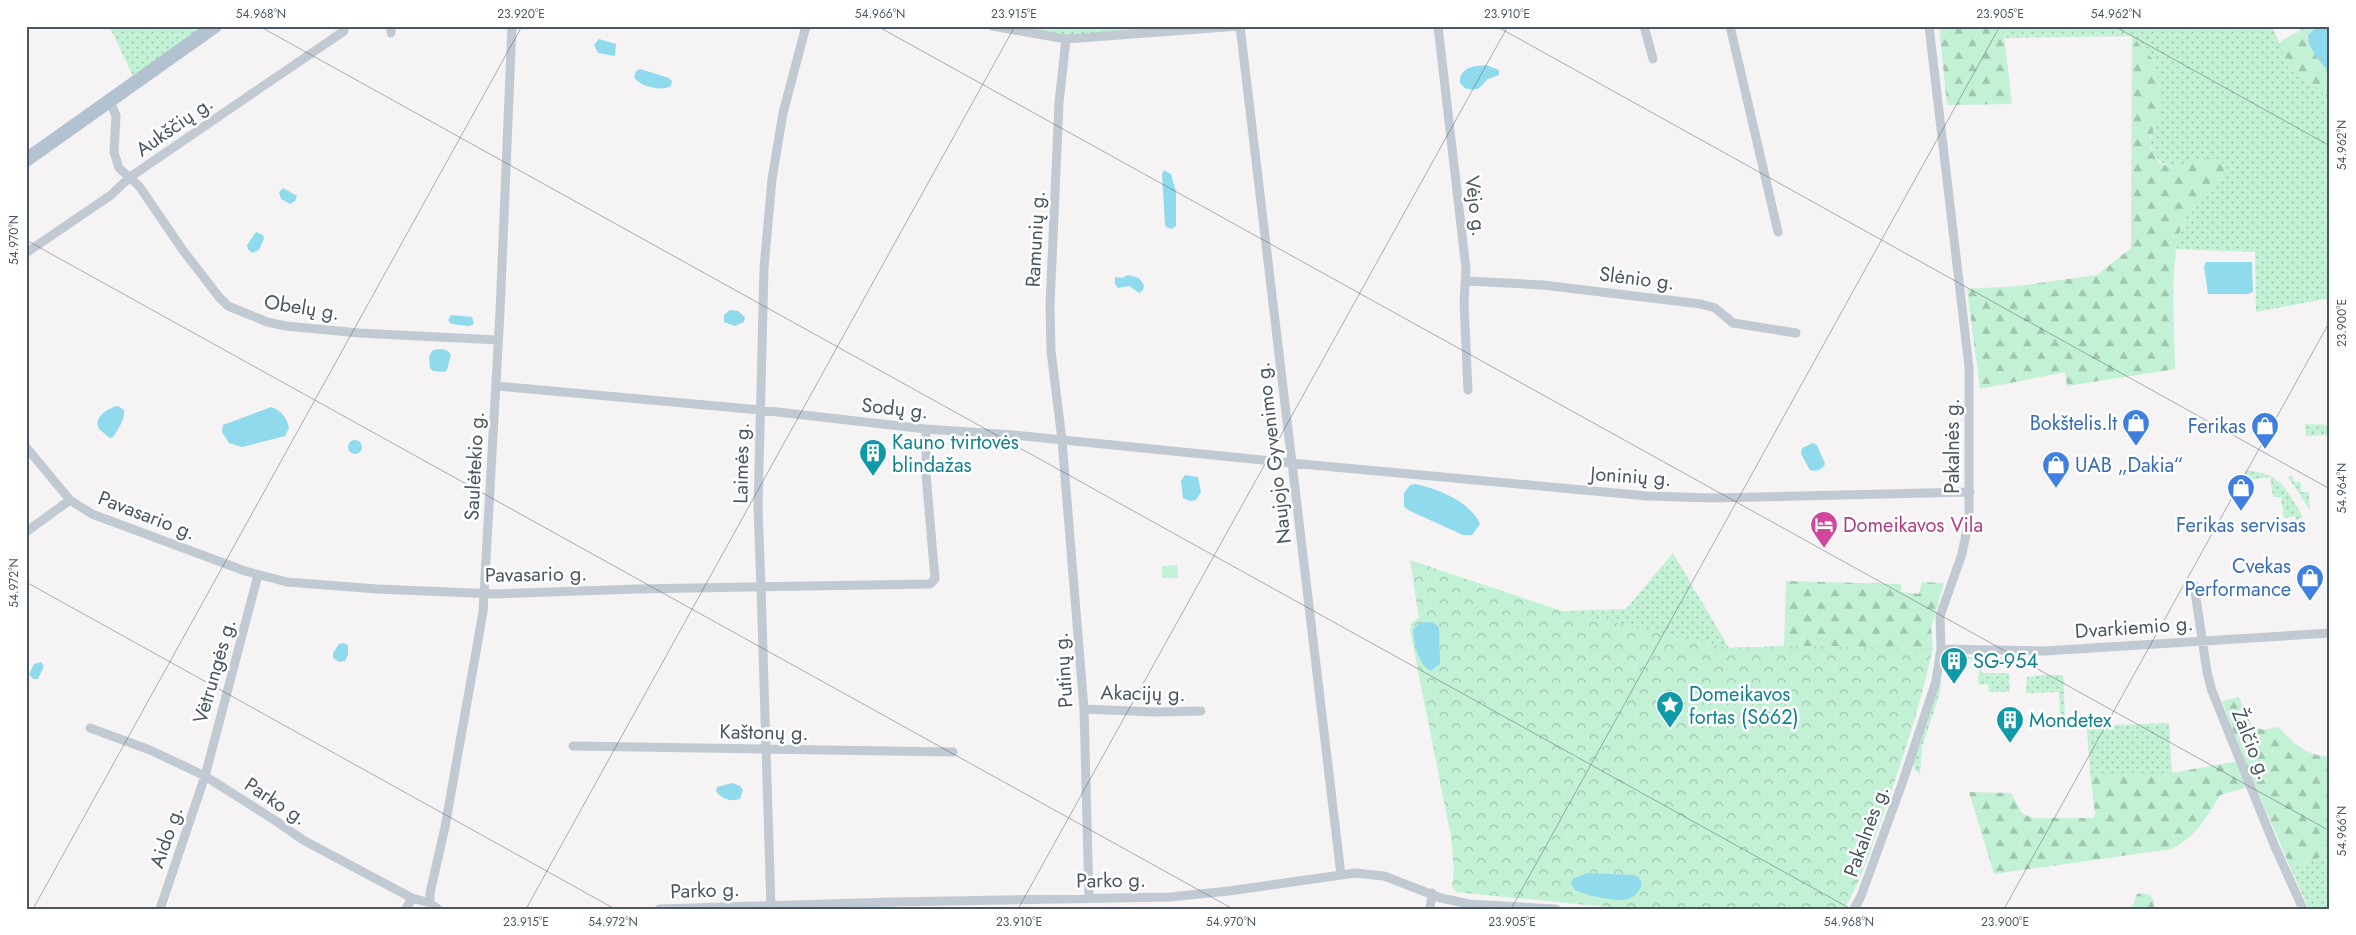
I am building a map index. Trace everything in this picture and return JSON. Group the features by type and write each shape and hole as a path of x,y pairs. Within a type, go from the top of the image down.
{"main road":[{"path":"26,160 215,26"}],"street":[{"name":"Saulėtekio g.","path":"434,906 430,893 441,852 471,686 484,594 496,386 512,26"},
{"name":"Laimės g.","path":"771,907 761,587 757,540 764,268 772,179 783,113 806,26"},
{"path":"992,26 1066,39 1240,26"},
{"name":"Naujojo Gyvenimo g.","path":"1240,26 1341,875"},
{"name":"Vėjo g.","path":"1438,26 1466,281 1464,303 1468,390"},
{"path":"1644,26 1653,59"},
{"path":"1730,26 1778,232"},
{"name":"Pakalnės g.","path":"1854,909 1861,896 1906,772 1936,681 1941,649 1940,616 1966,543 1969,519 1969,368 1929,26"},
{"name":"Aukščių g.","path":"26,253 110,195 130,177 344,31"},
{"name":"Ramunių g.","path":"1062,440 1055,390 1050,302 1059,103 1066,39"},
{"name":"Obelų g.","path":"110,101 116,116 114,157 121,172 130,177 139,186 182,249 219,297 239,312 286,326 360,333 498,340"},
{"name":"Slėnio g.","path":"1466,281 1552,286 1701,304 1715,308 1733,323 1796,333"},
{"name":"Sodų g.","path":"496,386 760,410 926,429 1062,440 1291,463"},
{"name":"Pavasario g.","path":"26,447 70,500 102,519 258,575 287,582 484,594 761,587 925,586 932,583 935,579 926,474 926,429"},
{"name":"Putinų g.","path":"1062,440 1084,709 1089,898"},
{"name":"Joninių g.","path":"1291,463 1655,496 1712,498 1970,492"},
{"path":"26,532 70,500"},
{"name":"Vėtrungės g.","path":"205,776 258,575"},
{"name":"Žalčio g.","path":"2194,585 2212,691 2275,847 2303,909"},
{"name":"Dvarkiemio g.","path":"1941,649 2044,651 2330,633"},
{"name":"Akacijų g.","path":"1084,709 1155,712 1201,711"},
{"name":"Parko g.","path":"90,728 150,750 205,776 303,840 412,898 434,906"},
{"name":"Kaštonų g.","path":"573,746 953,752"},
{"name":"Aido g.","path":"160,909 205,776"},
{"name":"Parko g.","path":"659,909 1207,894 1355,873 1384,876 1461,902 1498,908 1556,909"},
{"path":"1430,909 1432,893"},
{"path":"406,909 412,898"}],"green space":[{"path":"109,26 205,26 133,76"},
{"path":"992,26 1201,26 1066,39"},
{"path":"1939,26 2003,26 2012,104 1947,105"},
{"path":"2003,26 2272,26 2290,70 2320,89 2330,101 2330,298 2256,312 2255,252 2174,249 2186,217 2218,183 2210,157 2187,165 2173,166 2166,165 2154,154 2150,143 2155,124 2132,36 2003,38"},
{"path":"2308,26 2317,26 2308,35 2309,44 2330,74 2330,101 2320,89 2290,70 2278,43"},
{"path":"2132,36 2155,62 2163,107 2150,137 2150,148 2159,163 2167,166 2176,166 2201,159 2216,158 2221,161 2224,167 2219,182 2186,218 2180,232 2176,249 2173,291 2175,369 2067,386 2065,372 1980,389 1967,289 2017,286 2097,275 2131,248"},
{"path":"2305,424 2330,425 2330,435 2306,436"},
{"path":"2245,470 2258,472 2275,479 2286,490 2303,517 2296,521 2295,516 2284,518 2281,497 2273,497 2270,477 2247,480"},
{"path":"2293,476 2293,482 2301,482 2301,492 2309,492 2310,510 2288,477"},
{"path":"1673,553 1729,648 1784,646 1933,648 1890,687 1562,611 1626,609"},
{"name":"Domeikavos fortas (S662)","path":"1410,560 1562,611 1728,648 1784,646 1933,648 1903,757 1869,855 1844,909 1629,909 1456,892 1452,887 1454,869 1451,837 1410,630 1411,623 1419,618"},
{"path":"1177,565 1178,578 1162,578 1162,566"},
{"path":"1786,581 1901,584 1901,592 1919,594 1922,582 1944,583 1931,628 1933,648 1784,646"},
{"path":"1966,657 2009,657 2010,666 2006,667 2006,663 1997,663 1997,659 1987,659 1986,662 1977,663"},
{"path":"1979,664 1982,664 1982,673 2009,673 2010,692 1989,692 1988,684 1978,685"},
{"path":"2063,675 2065,717 2060,717 2059,692 2026,693 2027,677"},
{"path":"1941,679 1940,693 1922,747 1920,774 1915,770 1913,764"},
{"path":"2239,697 2251,725 2263,730 2278,727 2301,748 2314,754 2330,756 2330,854 2290,867 2255,785 2220,795 2205,819 2193,833 2171,849 1994,874 1969,792 2011,793 2022,813 2032,818 2093,818 2095,814 2090,773 2172,773 2244,760 2222,701"},
{"path":"2169,723 2172,773 2090,773 2087,726"},
{"path":"2330,854 2330,909 2309,909 2290,867"},
{"path":"2137,894 2150,895 2154,901 2154,909 2131,909"}],"water":[{"path":"2317,26 2330,26 2330,74 2309,44 2308,35"},
{"path":"599,39 616,44 615,56 598,53 594,45"},
{"path":"1486,65 1499,70 1499,75 1488,79 1478,89 1468,89 1460,83 1462,74 1468,68"},
{"path":"640,69 669,78 672,81 671,86 657,88 640,83 634,77 636,71"},
{"path":"1164,170 1171,174 1176,192 1176,226 1172,229 1166,227 1165,224 1162,174"},
{"path":"283,188 297,196 295,201 290,204 281,199 279,192"},
{"path":"256,232 263,235 264,239 259,250 252,253 247,245"},
{"path":"2206,262 2252,262 2253,292 2248,294 2208,294 2204,266"},
{"path":"1128,275 1139,278 1144,285 1143,290 1139,293 1129,286 1118,288 1115,284 1115,277 1122,278"},
{"path":"730,310 738,311 745,317 744,322 735,326 724,322 724,315"},
{"path":"451,315 472,317 474,324 469,326 451,324 448,320"},
{"path":"442,349 448,351 451,355 447,370 444,372 433,371 430,368 429,356 433,350"},
{"path":"118,406 124,410 123,417 113,437 110,438 99,429 98,421 106,411"},
{"path":"271,407 281,412 287,421 289,428 285,436 242,447 229,443 222,432 223,425"},
{"path":"352,440 358,440 362,447 358,454 352,454 348,450 348,444"},
{"path":"1813,443 1817,445 1825,464 1817,471 1810,470 1801,454 1802,448"},
{"path":"1185,475 1198,477 1201,492 1196,500 1190,501 1183,498 1181,481"},
{"path":"1415,484 1452,497 1469,509 1476,516 1480,524 1472,535 1463,535 1408,510 1404,506 1404,493 1410,485"},
{"path":"1431,622 1439,628 1440,664 1431,671 1420,659 1413,630 1419,623"},
{"path":"344,643 348,645 348,655 345,661 339,662 333,658 333,653 339,644"},
{"path":"41,662 44,666 38,679 33,679 29,674 34,664"},
{"path":"732,783 740,786 743,790 740,799 726,799 716,791 717,787"},
{"path":"1587,873 1634,875 1639,878 1641,886 1632,897 1622,900 1598,897 1575,890 1571,883 1573,879"}],"waterway":[{"path":"2299,26 2302,29"}],"place":[{"name":"Bokštelis.lt","path":"2136,447"},
{"name":"Ferikas","path":"2265,450"},
{"name":"Kauno tvirtovės blindažas","path":"873,477"},
{"name":"UAB „Dakia“","path":"2056,489"},
{"name":"Ferikas servisas","path":"2241,512"},
{"name":"Domeikavos Vila","path":"1824,549"},
{"name":"Cvekas Performance","path":"2310,602"},
{"name":"SG-954","path":"1954,685"},
{"name":"Domeikavos fortas (S662)","path":"1670,729"},
{"name":"Mondetex","path":"2010,744"}]}
